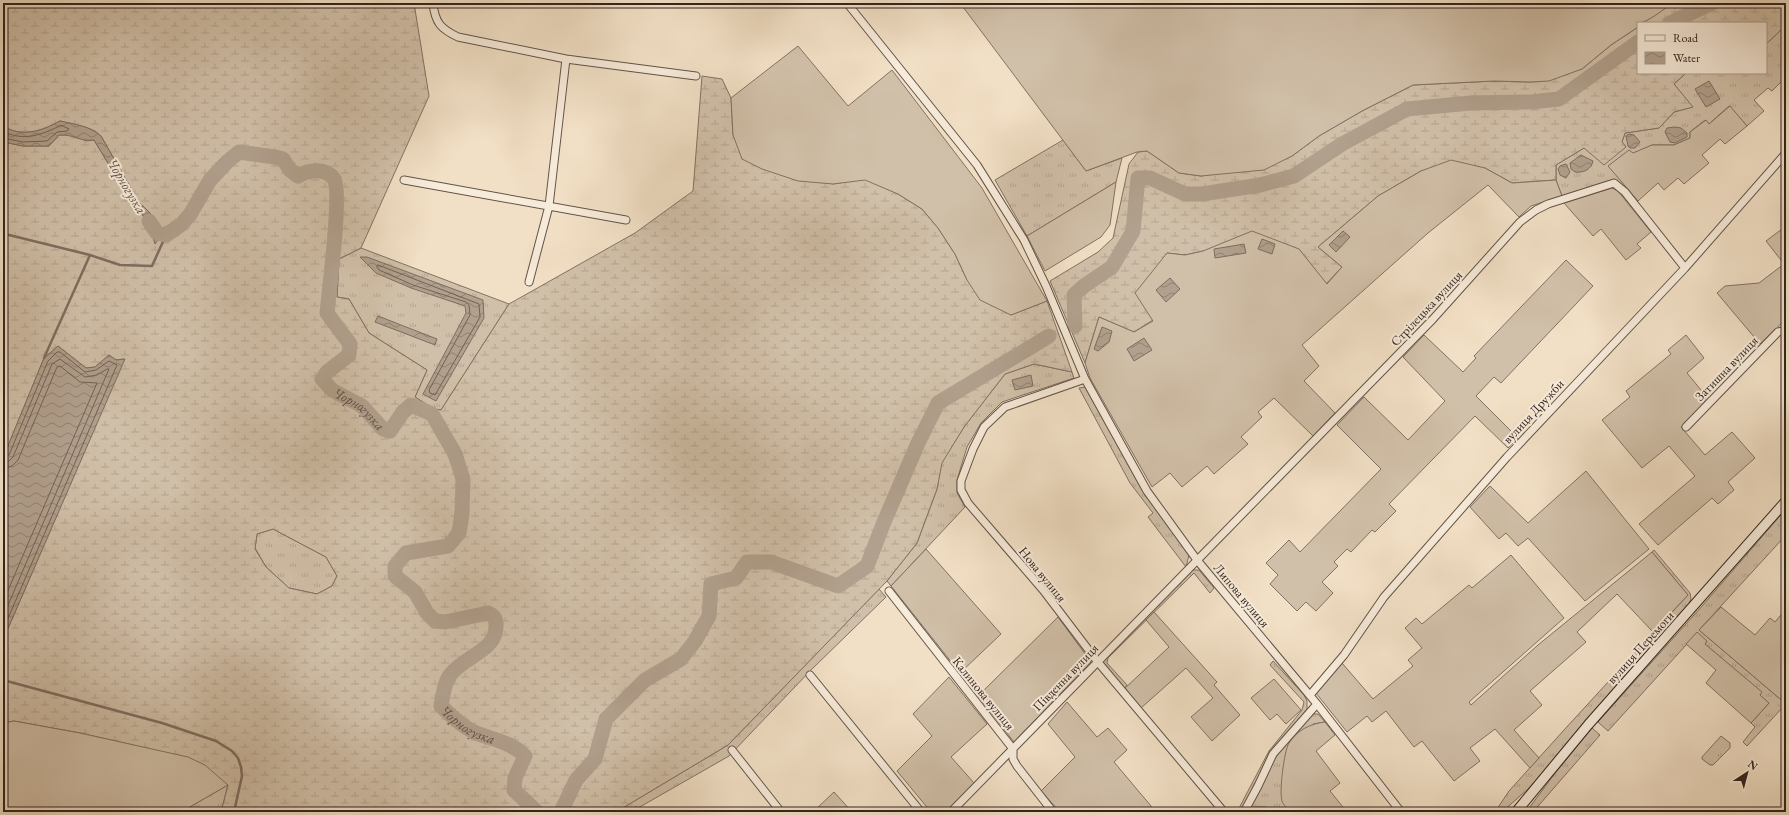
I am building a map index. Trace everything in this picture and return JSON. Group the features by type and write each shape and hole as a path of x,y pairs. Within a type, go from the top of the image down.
{"main road":[{"name":"вулиця Перемоги","path":"1516,812 1588,725 1786,501"}],"street":[{"path":"433,3 434,15 444,30 458,37 566,59 696,76"},
{"name":"Липова вулиця","path":"847,3 977,165 1024,240 1046,286 1085,379 1147,491 1197,560 1310,695 1401,812"},
{"path":"529,282 550,206 566,59"},
{"name":"вулиця Дружби","path":"1310,695 1344,655 1384,597 1502,462 1685,268 1786,153"},
{"path":"404,180 626,220"},
{"name":"Стрілецька вулиця","path":"1197,560 1433,319 1520,222 1536,210 1561,199 1614,183 1625,192 1685,268"},
{"name":"Затишна вулиця","path":"1686,427 1778,332 1786,330"},
{"name":"Нова вулиця","path":"1085,379 1005,407 984,427 973,448 961,481 961,490 968,503 1043,590 1097,661 1224,812"},
{"name":"Південна вулиця","path":"951,812 1197,560"},
{"name":"Калинова вулиця","path":"889,591 1013,749 1013,759 1017,766 1053,812"},
{"path":"810,675 922,812"},
{"path":"1244,812 1273,754 1317,704"},
{"path":"732,750 781,812"},
{"path":"1783,812 1786,808"}],"green space":[{"path":"3,3 414,3 429,96 361,248 339,259 337,297 349,299 369,333 427,370 415,397 434,409 441,410 509,304 635,233 693,191 702,76 722,79 731,98 733,135 833,184 865,179 898,194 922,209 938,228 955,254 967,280 1011,315 1047,301 1072,372 1034,364 1005,374 964,427 942,463 937,489 917,543 887,581 728,745 616,812 221,812 228,785 133,745 80,733 14,721 3,723 3,640 124,359 116,360 109,355 95,367 86,368 58,346 44,358 3,458 3,142 23,146 49,146 59,135 70,135 87,141 94,140 131,201 141,212 150,226 155,243 159,231 154,217 138,201 101,136 95,131 60,121 46,128 32,132 17,132 3,126","holes":["273,529 326,557 337,576 332,586 317,594 289,588 266,567 255,549 257,534"]},
{"path":"960,3 1674,3 1646,21 1637,22 1637,28 1611,45 1582,69 1549,81 1494,81 1413,85 1362,111 1319,136 1292,156 1264,170 1201,176 1179,173 1147,151 1137,152 1086,171"},
{"path":"1674,3 1786,3 1786,29 1781,30 1767,43 1767,22 1644,22 1665,7"},
{"path":"1637,28 1637,74 1685,74 1674,84 1693,107 1674,112 1659,128 1625,133 1622,142 1626,147 1604,165 1584,148 1556,165 1556,180 1512,183 1485,168 1421,171 1378,196 1318,247 1342,267 1326,284 1299,249 1203,251 1185,255 1167,253 1153,320 1134,332 1099,317 1085,363 1050,281 1098,252 1113,238 1129,164 1138,152 1147,151 1179,173 1201,176 1227,172 1292,156 1319,136 1362,111 1413,85 1494,81 1530,82 1582,69 1611,45"},
{"path":"1786,29 1786,77 1772,91 1768,88 1754,100 1764,111 1747,126 1729,106 1709,124 1705,120 1690,132 1690,138 1674,145 1652,145 1609,166 1638,201 1636,203 1608,181 1562,196 1556,180 1556,165 1584,148 1626,147 1622,142 1625,133 1659,128 1674,112 1692,107 1674,84 1685,74 1767,74 1767,43 1781,30"},
{"path":"798,46 848,106 892,70 982,188 1047,301 1011,315 980,300 967,280 955,254 938,228 922,209 898,194 865,180 833,184 798,181 762,169 742,159 733,135 731,98"},
{"path":"1730,106 1747,126 1725,144 1720,139 1702,155 1709,163 1684,184 1678,178 1664,190 1658,183 1638,201 1608,166 1629,150 1633,153 1652,145 1674,145 1690,138 1690,132 1706,120 1709,124"},
{"path":"1063,140 1086,171 1122,158 1116,182 1027,236 995,180"},
{"path":"1451,160 1485,168 1512,183 1556,180 1562,196 1531,206 1519,217 1488,185 1428,233 1302,345 1319,366 1304,381 1335,413 1313,436 1274,398 1258,412 1262,417 1241,437 1248,444 1214,474 1207,466 1182,487 1170,473 1152,487 1090,378 1085,363 1099,317 1134,332 1153,321 1135,293 1167,253 1185,255 1203,251 1252,231 1299,249 1327,284 1342,267 1318,247 1378,196 1421,171"},
{"path":"1116,182 1110,225 1101,237 1045,271 1027,236"},
{"path":"1612,188 1618,191 1651,232 1637,244 1641,248 1626,260 1601,229 1593,236 1564,203"},
{"path":"1786,226 1786,319 1760,344 1717,293 1725,286 1759,283 1784,264 1766,241"},
{"path":"361,248 509,304 441,410 434,409 415,397 427,370 369,333 349,299 337,297 339,259"},
{"path":"1566,260 1593,286 1501,383 1494,377 1476,396 1518,438 1508,448 1475,416 1389,504 1396,511 1375,532 1372,530 1351,552 1347,549 1334,562 1338,566 1322,582 1333,593 1316,611 1306,602 1297,611 1270,584 1278,575 1266,563 1289,540 1300,552 1381,469 1337,425 1364,397 1408,440 1445,401 1403,357 1424,335 1463,372 1476,358 1474,356"},
{"path":"1686,335 1704,358 1687,373 1706,396 1704,403 1681,427 1705,455 1732,432 1755,458 1728,482 1734,490 1718,504 1712,498 1658,545 1639,524 1695,476 1669,446 1642,468 1602,420 1630,397 1626,391 1671,354 1668,350"},
{"path":"1034,364 1072,372 1074,378 1002,402 981,423 967,447 957,480 957,493 965,507 891,586 887,581 917,543 937,489 941,463 964,427 1005,374"},
{"path":"1085,387 1144,493 1189,555 1186,567 1148,517 1153,513 1130,483 1079,388"},
{"path":"1586,471 1649,549 1585,601 1528,538 1518,546 1506,533 1499,539 1470,507 1490,486 1528,523"},
{"path":"1786,509 1786,535 1699,630 1786,704 1786,709 1783,707 1747,746 1743,742 1755,727 1751,723 1769,703 1759,695 1761,692 1705,644 1707,642 1697,633 1608,731 1598,722 1703,605"},
{"path":"273,529 326,557 337,576 332,586 317,594 289,588 266,567 255,548 257,534"},
{"path":"926,549 1001,634 960,673 891,586"},
{"path":"1654,550 1690,593 1691,599 1688,606 1529,788 1502,812 1495,812 1509,791 1688,595 1652,552"},
{"path":"1652,552 1688,595 1653,632 1617,594 1577,632 1586,642 1530,691 1542,705 1514,730 1539,758 1530,768 1495,729 1470,748 1480,761 1454,781 1422,741 1414,747 1386,711 1372,722 1367,716 1347,732 1316,693 1342,663 1373,699 1413,666 1408,660 1422,648 1405,628 1416,618 1422,624 1469,585 1472,588 1511,555 1564,618 1469,702 1471,705 1538,645"},
{"path":"1192,570 1199,570 1214,588 1210,593 1194,573 1108,658 1107,663 1127,685 1124,689 1103,665 1102,661"},
{"path":"879,589 886,597 812,669 729,756 631,812 616,812 728,745"},
{"path":"1721,607 1755,635 1770,618 1775,622 1786,609 1786,704 1699,630"},
{"path":"1154,612 1217,682 1214,685 1240,715 1212,741 1191,717 1213,698 1186,668 1141,708 1124,689 1169,647 1146,620"},
{"path":"1058,617 1091,662 1014,742 978,696"},
{"path":"1697,632 1707,641 1705,644 1762,692 1760,695 1769,703 1751,723 1706,683 1716,670 1686,644"},
{"path":"1273,661 1304,695 1307,701 1307,709 1272,752 1244,808 1240,812 1237,812 1269,751 1302,710 1304,702 1270,665"},
{"path":"949,677 987,724 951,757 974,783 945,812 931,812 897,771 932,736 913,714"},
{"path":"1274,679 1301,710 1286,724 1277,714 1270,720 1251,698"},
{"path":"1067,702 1097,737 1108,728 1127,750 1114,762 1156,812 1060,812 1041,791 1075,757 1048,724"},
{"path":"1311,714 1318,714 1325,722 1313,724 1287,809 1292,812 1268,812 1266,807 1255,807 1252,812 1247,812 1275,755"},
{"path":"14,721 80,733 188,757 205,765 228,785 181,812 3,812 3,723"},
{"path":"1325,722 1335,735 1316,751 1340,783 1330,791 1347,812 1292,812 1283,804 1281,796 1282,772 1287,747 1292,738 1304,728"},
{"path":"1592,728 1600,735 1533,812 1526,812 1553,776"},
{"path":"1721,736 1730,743 1730,748 1713,765 1710,765 1702,759 1702,757"},
{"path":"228,785 221,812 181,812"},
{"path":"834,792 852,812 813,812"}],"water":[{"path":"1709,81 1720,99 1706,107 1695,89"},
{"path":"60,121 87,128 101,136 138,201 154,217 159,231 163,233 155,244 150,226 141,212 131,201 94,140 85,140 59,135 49,146 23,146 3,142 3,126 17,132 32,132 46,128"},
{"path":"1667,128 1681,128 1687,133 1687,137 1675,143 1670,142 1665,132"},
{"path":"1629,134 1634,135 1640,142 1635,148 1630,148 1628,146 1626,136"},
{"path":"1581,155 1593,161 1592,164 1589,169 1581,172 1575,172 1571,169 1570,163"},
{"path":"1566,164 1570,172 1566,178 1560,175 1558,169 1560,166"},
{"path":"1343,231 1350,237 1336,252 1329,245"},
{"path":"1262,239 1275,244 1272,254 1258,249"},
{"path":"1244,244 1246,253 1215,258 1214,249"},
{"path":"360,257 367,257 483,300 484,318 436,401 423,394 466,313 465,306 411,288 376,273"},
{"path":"1170,278 1180,289 1166,302 1156,290"},
{"path":"378,316 437,339 435,345 375,322"},
{"path":"1102,327 1112,331 1109,342 1098,351 1094,349"},
{"path":"1144,338 1152,350 1134,361 1127,349"},
{"path":"58,346 86,368 95,367 109,355 116,360 125,359 3,640 3,458 44,358"},
{"path":"1031,375 1033,386 1015,390 1012,380"}],"waterway":[{"path":"1672,22 1712,3"},
{"path":"1075,326 1074,295 1084,286 1112,267 1133,231 1138,178 1150,178 1185,194 1202,194 1260,185 1294,176 1342,144 1407,109 1471,103 1531,102 1559,99 1637,43"},
{"name":"Чорногузка","path":"149,221 157,233 166,235 182,224 191,213 210,180 239,152 283,159 290,170 298,176 307,172 322,171 331,175 334,179 337,202 327,313 350,344 349,355 327,372 322,379 332,390 362,406 383,429 390,431 403,412 411,405 432,414 455,454 463,479 462,514 459,533 448,546 406,553 395,566 395,576 415,592 427,613 435,621 445,622 488,613 495,618 495,633 492,641 451,674 445,685 441,706 457,721 471,731 508,744 520,751 525,756 515,778 514,790 537,812"},
{"path":"5,234 90,255"},
{"path":"44,358 90,255 120,265 152,266 166,235"},
{"path":"561,812 576,780 595,759 606,719 645,680 681,659 695,641 709,616 711,584 736,578 747,562 771,562 838,586 867,566 918,443 938,403 1049,336"},
{"path":"3,680 162,723 216,741 232,751 238,758 241,767 242,776 234,812"}]}
